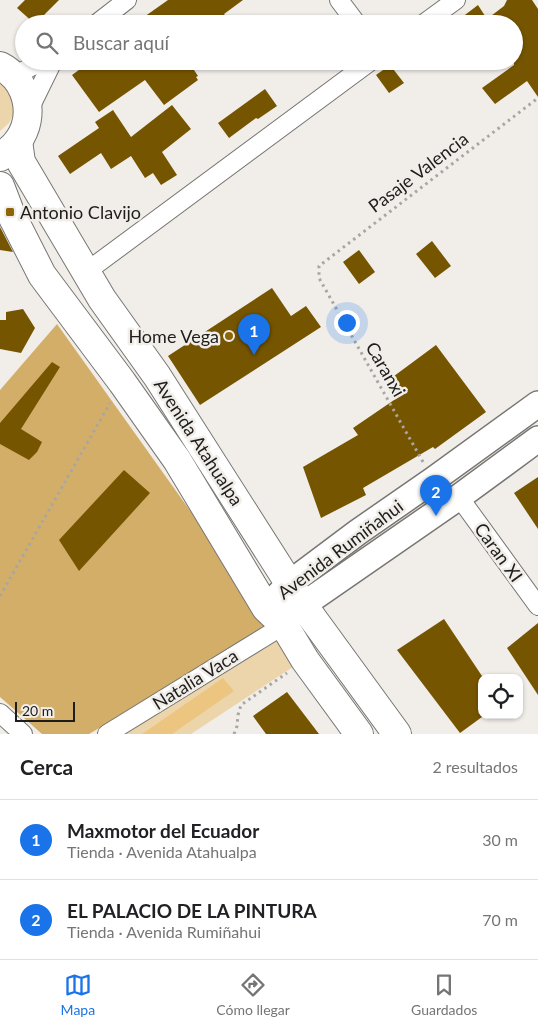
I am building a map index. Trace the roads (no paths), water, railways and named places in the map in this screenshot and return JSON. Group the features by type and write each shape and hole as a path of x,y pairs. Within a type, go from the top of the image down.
{"main road":[{"path":"5,66 20,84 26,98 28,113 25,128 9,149"},
{"name":"Avenida Atahualpa","path":"9,149 21,162 102,299 157,376 296,594 397,734"},
{"name":"Avenida Atahualpa","path":"0,186 10,212 42,275 122,382 177,460 275,616 358,734"},
{"name":"Avenida Rumiñahui","path":"275,616 358,532 538,404"},
{"name":"Avenida Rumiñahui","path":"296,594 459,497 538,439"}],"street":[{"path":"108,15 127,0"},
{"path":"339,0 350,15"},
{"path":"435,15 456,0"},
{"path":"28,113 49,70"},
{"path":"86,272 359,70"},
{"name":"Caran XI","path":"459,497 538,606"},
{"name":"Natalia Vaca","path":"107,734 275,616"},
{"path":"0,713 23,734"}],"place":[{"name":"Antonio Clavijo","path":"10,212"},
{"name":"Home Vega","path":"229,336"},
{"name":"Maxmotor del Ecuador","path":"254,355"},
{"name":"EL PALACIO DE LA PINTURA","path":"436,516"}]}
